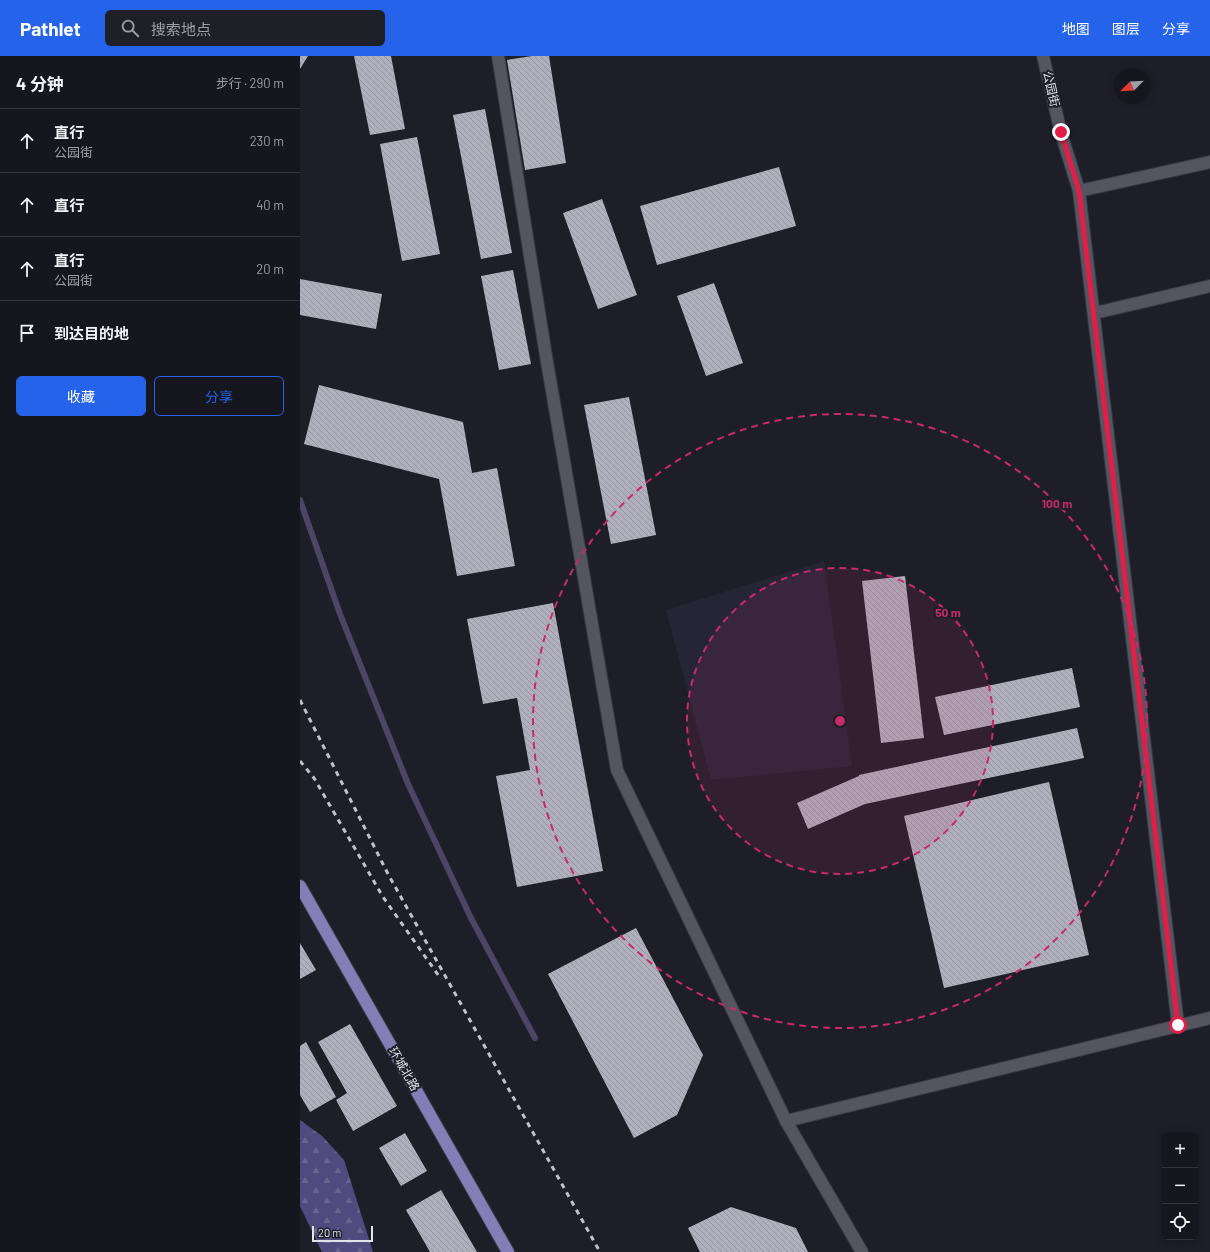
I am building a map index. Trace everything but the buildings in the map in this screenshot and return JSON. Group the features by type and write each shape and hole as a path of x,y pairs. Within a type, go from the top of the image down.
{"main road":[{"name":"环城北路","path":"300,886 508,1252"}],"street":[{"path":"498,56 548,364 618,770 786,1121 862,1252"},
{"name":"公园街","path":"1043,56 1061,132 1079,191 1094,312"},
{"path":"1079,191 1210,162"},
{"path":"1178,1025 1094,312 1210,286"},
{"path":"786,1121 1210,1018"}],"shaded area":[{"path":"824,561 852,766 711,780 666,610"}],"green space":[{"path":"300,1120 322,1136 344,1160 373,1252 322,1252 300,1206"}],"waterway":[{"path":"300,500 340,614 408,784 470,916 535,1038"}],"railway":[{"path":"300,700 388,874 600,1252"},
{"path":"300,761 314,778 383,897 441,979"}],"route":[{"path":"1061,132 1079,191 1178,1025"}]}
